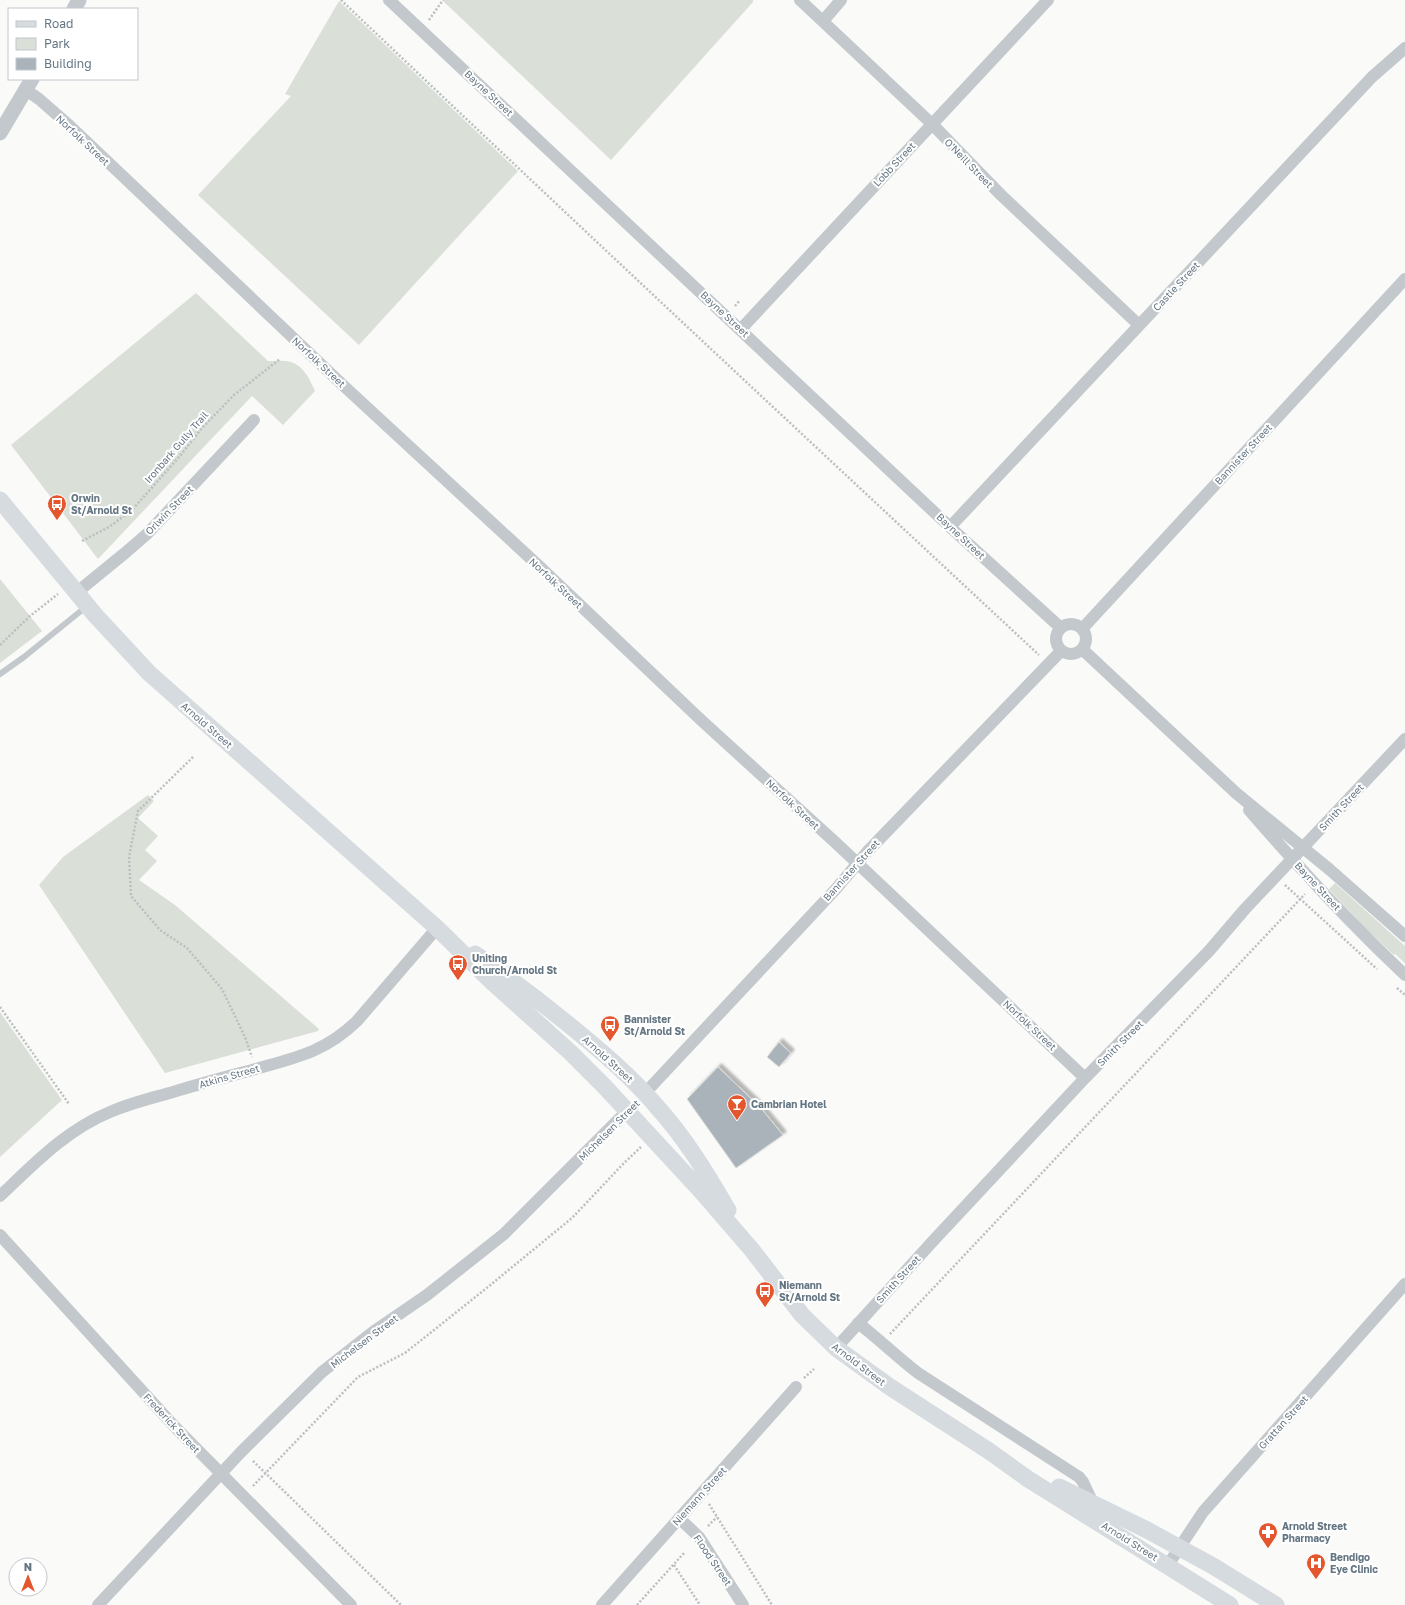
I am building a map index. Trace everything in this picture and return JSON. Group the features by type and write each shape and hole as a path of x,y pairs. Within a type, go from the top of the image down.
{"main road":[{"name":"Arnold Street","path":"0,500 87,606 131,654 166,689 437,928 491,981 570,1052 628,1110 673,1158 752,1250 802,1315 836,1348 890,1387 989,1451 1028,1479 1230,1605"},
{"name":"Arnold Street","path":"437,928 539,1000 593,1045 645,1093 692,1150 752,1250"},
{"name":"Michelsen Street","path":"628,1110 645,1093"},
{"name":"Arnold Street","path":"989,1451 1179,1547 1276,1605"}],"street":[{"name":"Bayne Street","path":"390,0 950,527 1061,628"},
{"name":"O'Neill Street","path":"800,0 932,124 1001,195 1139,325"},
{"path":"823,21 841,0"},
{"name":"Lobb Street","path":"741,329 1048,0"},
{"name":"Castle Street","path":"950,527 1366,83 1405,48"},
{"path":"0,133 29,84"},
{"name":"Norfolk Street","path":"29,84 39,99 1085,1078"},
{"name":"Bannister Street","path":"1082,629 1405,279"},
{"name":"Orlwin Street","path":"73,589 117,560 147,534 254,420"},
{"path":"1072,624 1082,629 1086,641 1082,649 1072,654 1068,654 1061,650 1056,641 1057,634 1061,628 1072,624"},
{"name":"Bayne Street","path":"1082,649 1236,793 1329,869 1405,936"},
{"name":"Bannister Street","path":"645,1093 835,890 857,863 1061,650"},
{"name":"Smith Street","path":"836,1348 933,1241 1085,1078 1209,951 1245,908 1405,739"},
{"name":"Bayne Street","path":"1236,793 1269,835 1361,932 1405,975"},
{"name":"Atkins Street","path":"0,1196 68,1134 92,1120 131,1103 313,1052 338,1038 357,1021 437,928"},
{"name":"Michelsen Street","path":"98,1605 242,1451 322,1372 373,1332 427,1295 504,1234 628,1110"},
{"name":"Frederick Street","path":"0,1235 220,1474 350,1605"},
{"name":"Grattan Street","path":"1168,1565 1204,1512 1226,1485 1405,1284"},
{"path":"858,1324 873,1334 903,1362 918,1373 1079,1477 1093,1503"},
{"name":"Niemann Street","path":"602,1605 796,1387"},
{"name":"Flood Street","path":"679,1518 699,1536 743,1605"}],"lane":[{"path":"0,674 24,657 87,606"}],"path":[{"path":"341,0 654,297 766,399 1040,656"},
{"path":"421,29 434,14 443,0"},
{"name":"Ironbark Gully Trail","path":"82,541 109,527 132,510 180,456 202,428 234,395 280,359"},
{"path":"0,645 30,616 73,589"},
{"path":"193,756 138,812 129,857 131,896 160,930 187,948 222,989 245,1037 256,1069"},
{"path":"1281,882 1382,974"},
{"path":"887,1337 1308,892"},
{"path":"1393,984 1405,995"},
{"path":"0,1007 69,1104"},
{"path":"254,1486 358,1377 405,1354 483,1291 572,1218 644,1144"},
{"path":"253,1461 401,1605"},
{"path":"702,1492 772,1605"},
{"path":"708,1526 717,1517"},
{"path":"637,1605 684,1553"},
{"path":"674,1565 700,1605"}],"green space":[{"path":"442,0 753,0 753,2 611,160"},
{"path":"339,1 518,171 359,345 198,195 291,96 285,94"},
{"path":"196,293 268,361 289,361 300,367 311,382 315,391 283,425 252,396 98,559 11,445"},
{"path":"0,579 42,631 0,663"},
{"path":"148,795 154,801 138,818 158,836 145,850 157,861 139,880 175,905 319,1029 318,1031 165,1073 39,885 63,857"},
{"path":"1335,883 1405,946 1405,963 1395,954 1394,955 1365,928 1329,889"},
{"path":"0,1012 62,1100 0,1157"}],"building":[{"path":"779,1042 791,1053 779,1067 767,1057"},
{"name":"Cambrian Hotel","path":"718,1067 760,1107 783,1135 736,1168 687,1099"}],"place":[{"name":"Orwin St/Arnold St","path":"57,521"},
{"name":"Uniting Church/Arnold St","path":"458,981"},
{"name":"Bannister St/Arnold St","path":"610,1042"},
{"name":"Cambrian Hotel","path":"737,1121"},
{"name":"Niemann St/Arnold St","path":"765,1308"},
{"name":"Arnold Street Pharmacy","path":"1268,1549"},
{"name":"Bendigo Eye Clinic","path":"1316,1580"}]}
